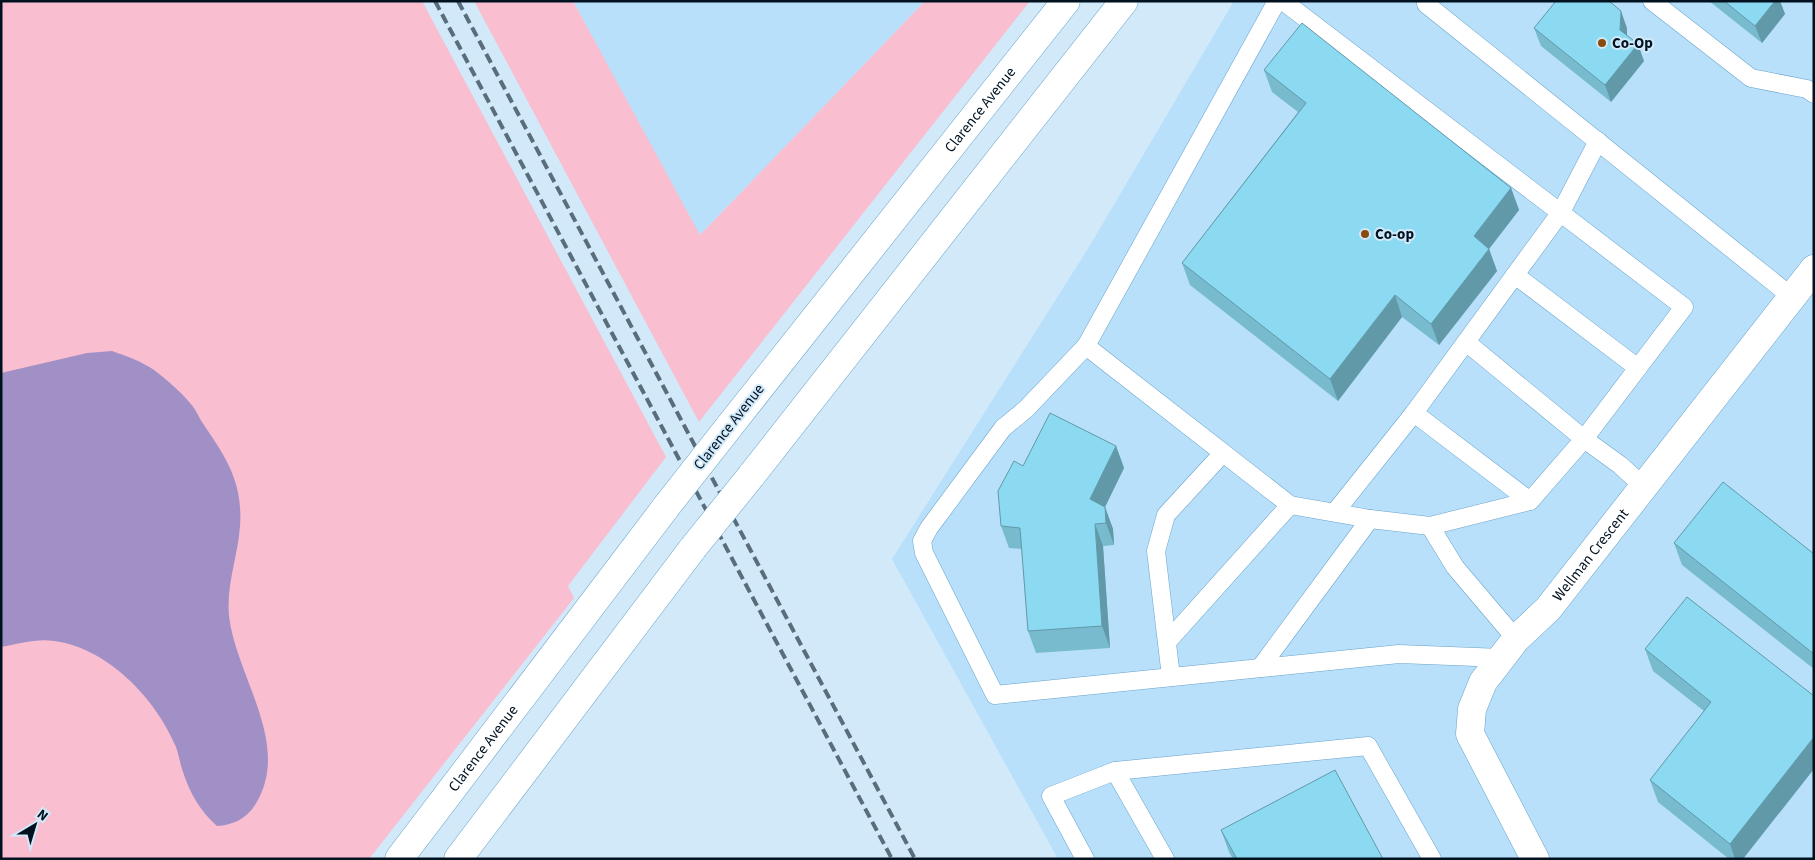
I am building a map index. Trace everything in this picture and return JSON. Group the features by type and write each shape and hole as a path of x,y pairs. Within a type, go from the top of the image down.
{"main road":[{"name":"Clarence Avenue","path":"399,859 666,507 1066,1"},
{"path":"458,859 693,548 1124,1"},
{"name":"Wellman Crescent","path":"1535,859 1470,734 1472,709 1483,682 1509,648 1548,609 1814,269"}],"lane":[{"path":"1277,1 1086,346 1026,409 1003,428 929,528 922,541 924,554 995,695 1399,654 1509,648"},
{"path":"1086,346 1290,505 1370,519 1430,526 1530,501 1584,439 1684,307 1283,1"},
{"path":"1429,1 1426,4 1792,297"},
{"path":"1652,1 1751,78 1808,89 1814,94"},
{"path":"1335,512 1414,413 1561,212 1598,141"},
{"path":"1515,275 1638,368"},
{"path":"1466,342 1584,439 1620,465 1643,486"},
{"path":"1414,413 1530,501"},
{"path":"1171,677 1156,551 1166,515 1223,453"},
{"path":"1168,641 1290,505"},
{"path":"1260,668 1370,519"},
{"path":"1430,526 1509,648"},
{"path":"1085,859 1051,796 1115,771 1368,746 1432,859"},
{"path":"1115,771 1165,859"}],"shaded area":[{"path":"1,1 422,1 666,457 568,586 574,598 369,859 1,859"},
{"path":"474,1 573,1 700,235 925,1 1030,1 699,422"},
{"path":"573,1 925,1 699,236"},
{"path":"1234,1 1814,1 1814,859 1058,859 892,559 1089,247"},
{"path":"112,351 154,370 186,399 194,408 220,449 236,484 239,497 240,526 229,593 229,616 241,663 259,711 268,759 265,782 255,805 243,818 228,824 217,826 201,809 186,780 176,747 156,711 143,694 111,665 93,654 74,646 48,640 1,647 1,373 87,353"}],"building":[{"path":"1556,1 1609,1 1621,11 1620,30 1638,44 1605,85 1534,28"},
{"path":"1724,1 1775,1 1755,26"},
{"name":"Co-op","path":"1302,23 1511,188 1474,236 1489,249 1431,324 1395,295 1330,379 1182,263 1306,103 1264,70"},
{"path":"1050,413 1116,446 1090,499 1105,507 1106,523 1095,524 1102,626 1028,631 1020,528 1001,526 998,491 1014,461 1023,466"},
{"path":"1723,482 1814,554 1814,654 1674,543"},
{"path":"1687,597 1814,696 1814,737 1730,844 1650,780 1711,702 1645,649"},
{"path":"1335,770 1383,859 1237,859 1221,830"}],"railway":[{"path":"435,1 892,859"},
{"path":"458,1 915,859"}],"place":[{"name":"Co-Op","path":"1602,43"},
{"name":"Co-op","path":"1365,234"}]}
